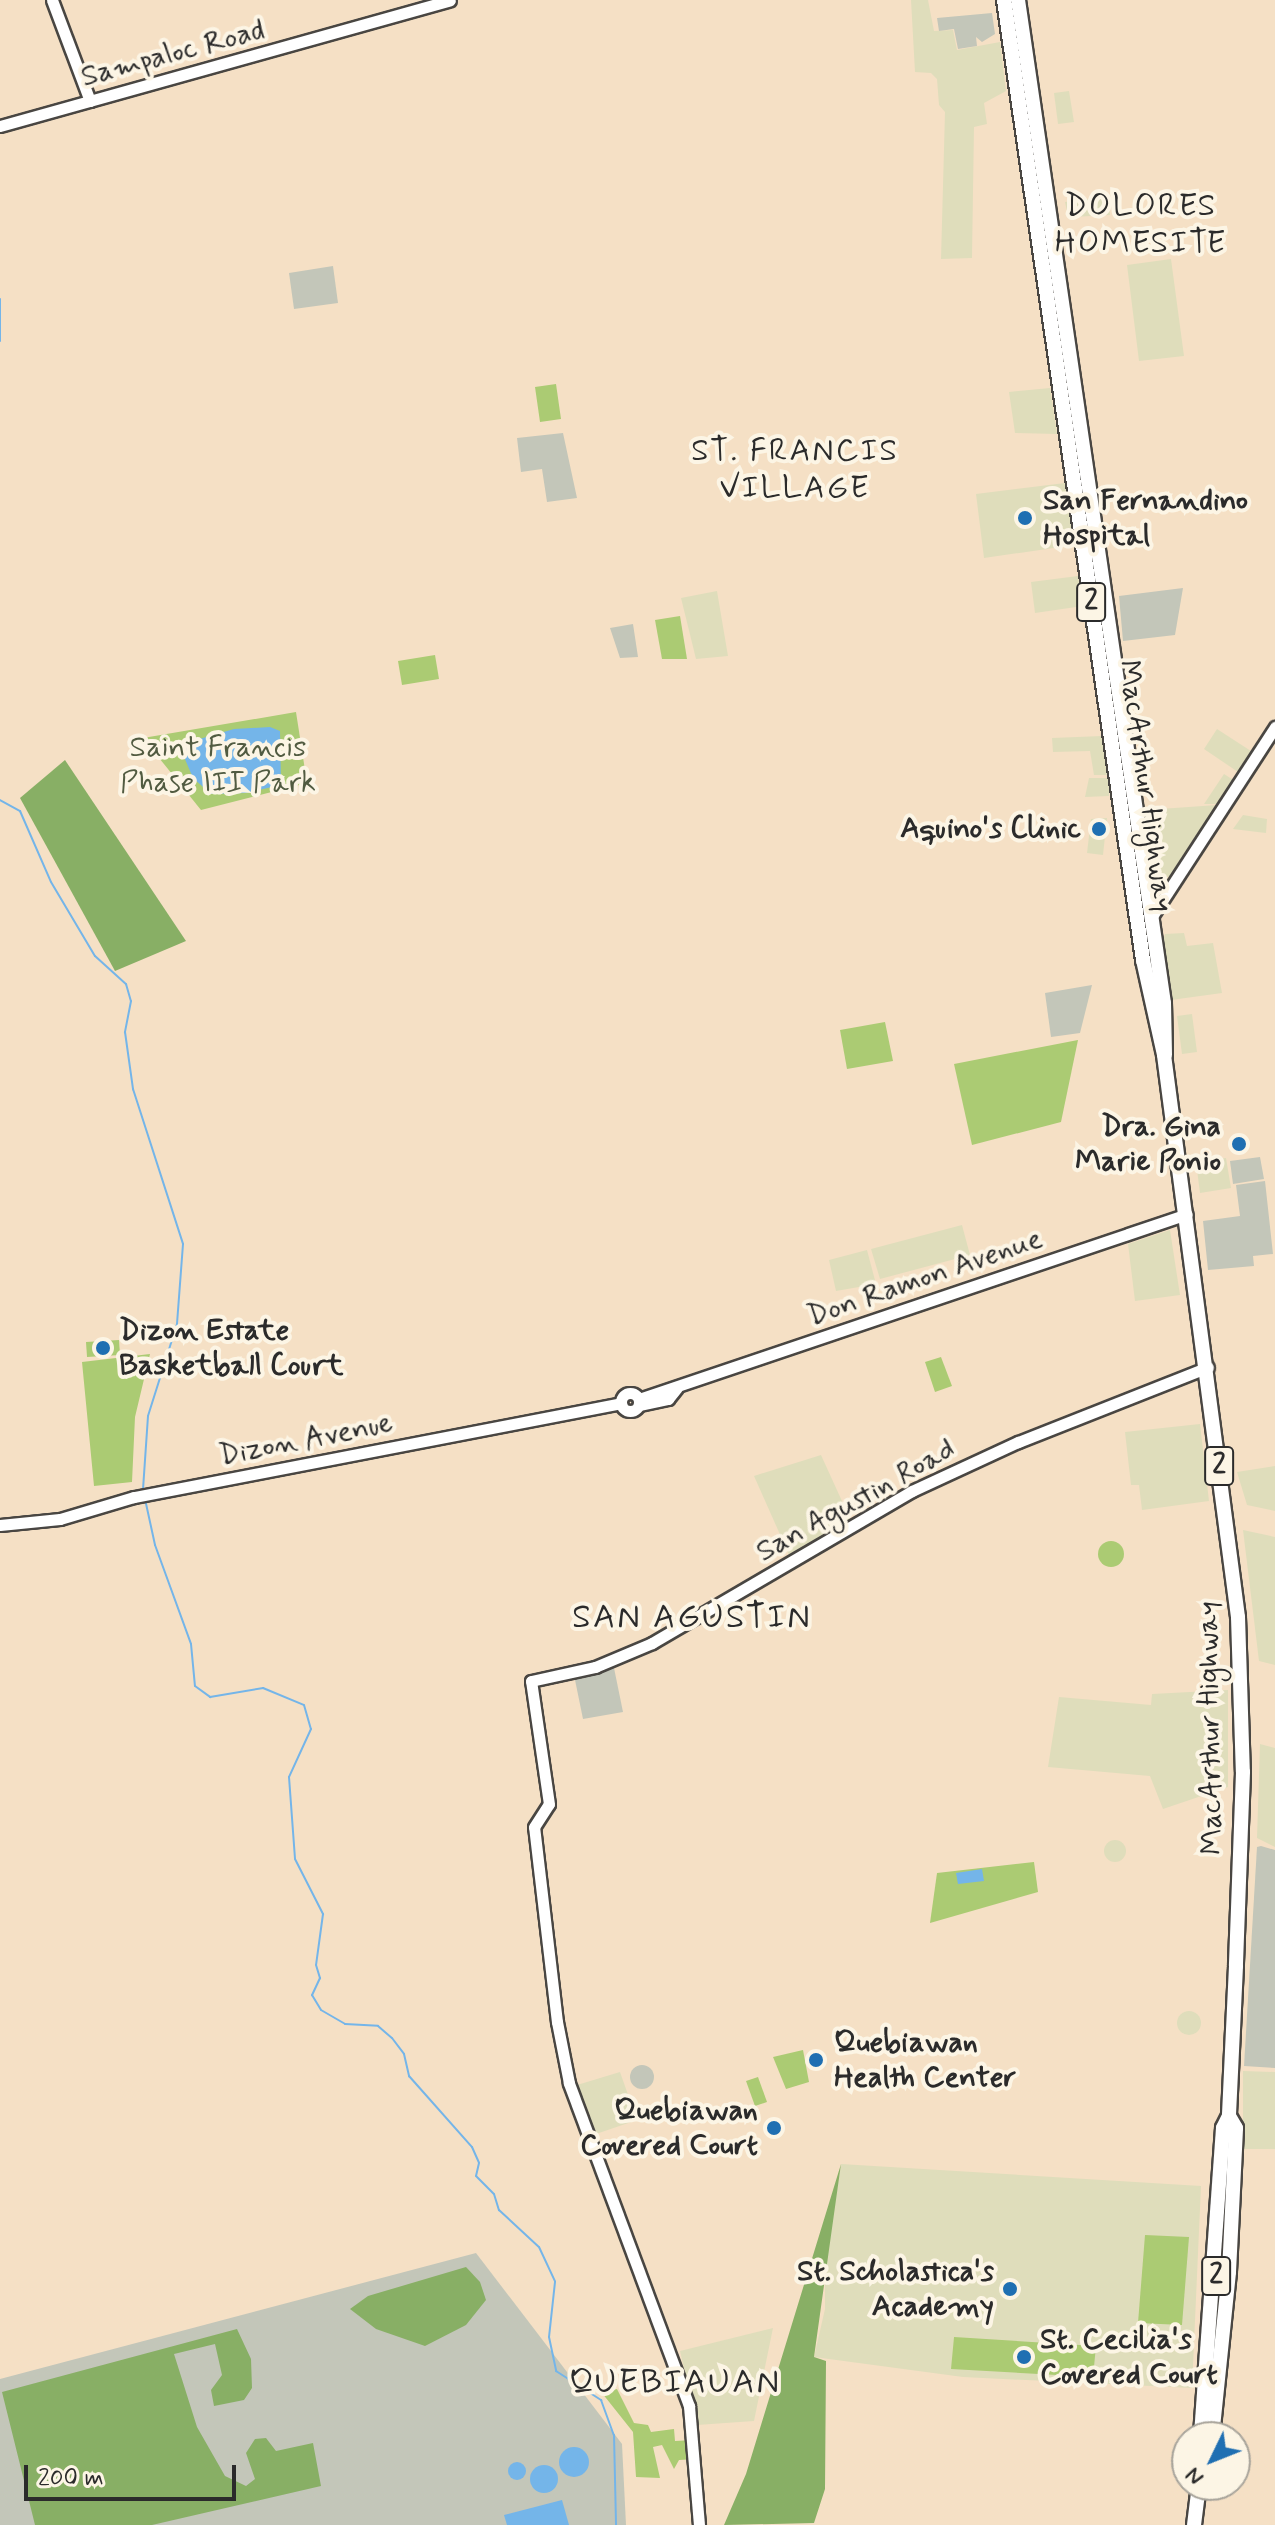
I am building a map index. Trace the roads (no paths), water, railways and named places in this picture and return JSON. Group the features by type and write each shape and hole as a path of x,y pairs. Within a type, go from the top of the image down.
{"highway":[{"name":"MacArthur Highway","path":"1004,0 1146,925 1166,1014 1164,1055 1208,1367 1243,1699 1229,2116 1223,2128 1202,2421"},
{"name":"MacArthur Highway","path":"1018,0 1146,925"},
{"name":"MacArthur Highway","path":"1214,2421 1229,2272 1236,2128 1229,2116"},
{"path":"1194,2525 1197,2501"}],"street":[{"path":"52,0 90,101"},
{"name":"Sampaloc Road","path":"0,126 450,0"},
{"path":"1146,925 1275,727"},
{"path":"1146,925 1275,739"},
{"name":"Don Ramon Avenue","path":"639,1402 668,1399 678,1388 1187,1214"},
{"name":"San Agustin Road","path":"699,2525 689,2406 569,2083 557,2022 534,1827 549,1804 531,1681 595,1667 652,1643 912,1491 1018,1442 1208,1367"},
{"name":"Dizon Avenue","path":"0,1525 60,1519 134,1497 621,1403 628,1393 639,1402"}],"water":[{"path":"270,727 280,731 281,785 245,793 211,794 193,778 179,745 234,729"},
{"path":"982,1869 984,1881 958,1884 956,1873"},
{"path":"574,2447 585,2451 589,2462 585,2473 574,2477 563,2473 559,2462 563,2451"},
{"path":"517,2462 526,2471 517,2480 508,2471"},
{"path":"544,2465 554,2469 558,2479 554,2489 544,2493 534,2489 530,2479 534,2469"},
{"path":"562,2500 569,2525 507,2525 504,2515"}],"waterway":[{"path":"0,299 0,341"},
{"path":"0,800 20,811 51,882 95,956 126,984 131,1001 125,1032 133,1089 183,1244 177,1324 148,1416 143,1489"},
{"path":"145,1499 155,1545 191,1644 195,1686 210,1697 263,1688 304,1705 311,1729 289,1777 295,1859 323,1914 316,1965 320,1978 312,1995 321,2010 345,2024 378,2026 392,2038 404,2054 409,2076 472,2147 479,2163 476,2176 494,2194 499,2210 539,2247 555,2282 549,2337 556,2371 601,2400 614,2435 616,2525"}],"place":[{"name":"San Fernandino Hospital","path":"1025,518"},
{"name":"Aquino's Clinic","path":"1099,829"},
{"name":"Dra. Gina Marie Ponio","path":"1239,1144"},
{"name":"Dizon Estate Basketball Court","path":"103,1348"},
{"name":"Quebiawan Health Center","path":"816,2060"},
{"name":"Quebiawan Covered Court","path":"774,2128"},
{"name":"St. Scholastica's Academy","path":"1010,2289"},
{"name":"St. Cecilia's Covered Court","path":"1024,2357"}],"district":[{"name":"DOLORES HOMESITE","path":"1141,226"},
{"name":"ST. FRANCIS VILLAGE","path":"795,470"},
{"name":"SAN AGUSTIN","path":"692,1618"},
{"name":"QUEBIAUAN","path":"675,2383"}],"park label":[{"name":"Saint Francis Phase III Park","path":"218,765"}]}
